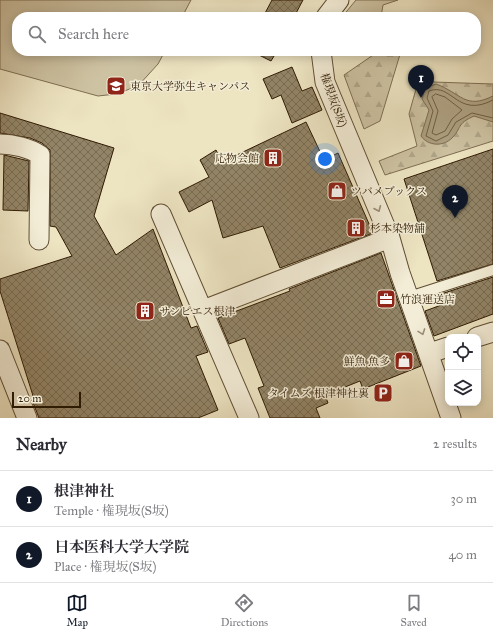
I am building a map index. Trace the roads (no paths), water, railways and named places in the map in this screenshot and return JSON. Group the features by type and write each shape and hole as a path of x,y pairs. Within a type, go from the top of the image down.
{"street":[{"path":"330,12 338,0"},
{"name":"権現坂(S坂)","path":"322,56 326,82 390,238 451,418"},
{"path":"0,144 15,146 40,155 39,240"},
{"path":"161,214 249,418"},
{"path":"203,310 390,238"},
{"path":"481,336 493,332"},
{"path":"430,353 445,348"},
{"path":"0,350 27,418"}],"lane":[{"path":"409,297 493,270"}],"water":[{"path":"436,84 469,101 484,100 493,96 493,122 474,116 464,121 455,135 448,141 440,144 428,142 421,136 429,110 422,99 425,88"}],"place":[{"name":"東京大学弥生キャンパス","path":"116,86"},
{"name":"根津神社","path":"421,98"},
{"name":"応物会館","path":"273,158"},
{"name":"ツバメブックス","path":"337,191"},
{"name":"日本医科大学大学院","path":"455,218"},
{"name":"杉本染物舗","path":"356,228"},
{"name":"竹浪運送店","path":"386,299"},
{"name":"サンピエス根津","path":"145,311"},
{"name":"鮮魚 魚多","path":"404,361"},
{"name":"タイムズ 根津神社裏","path":"383,393"}]}
